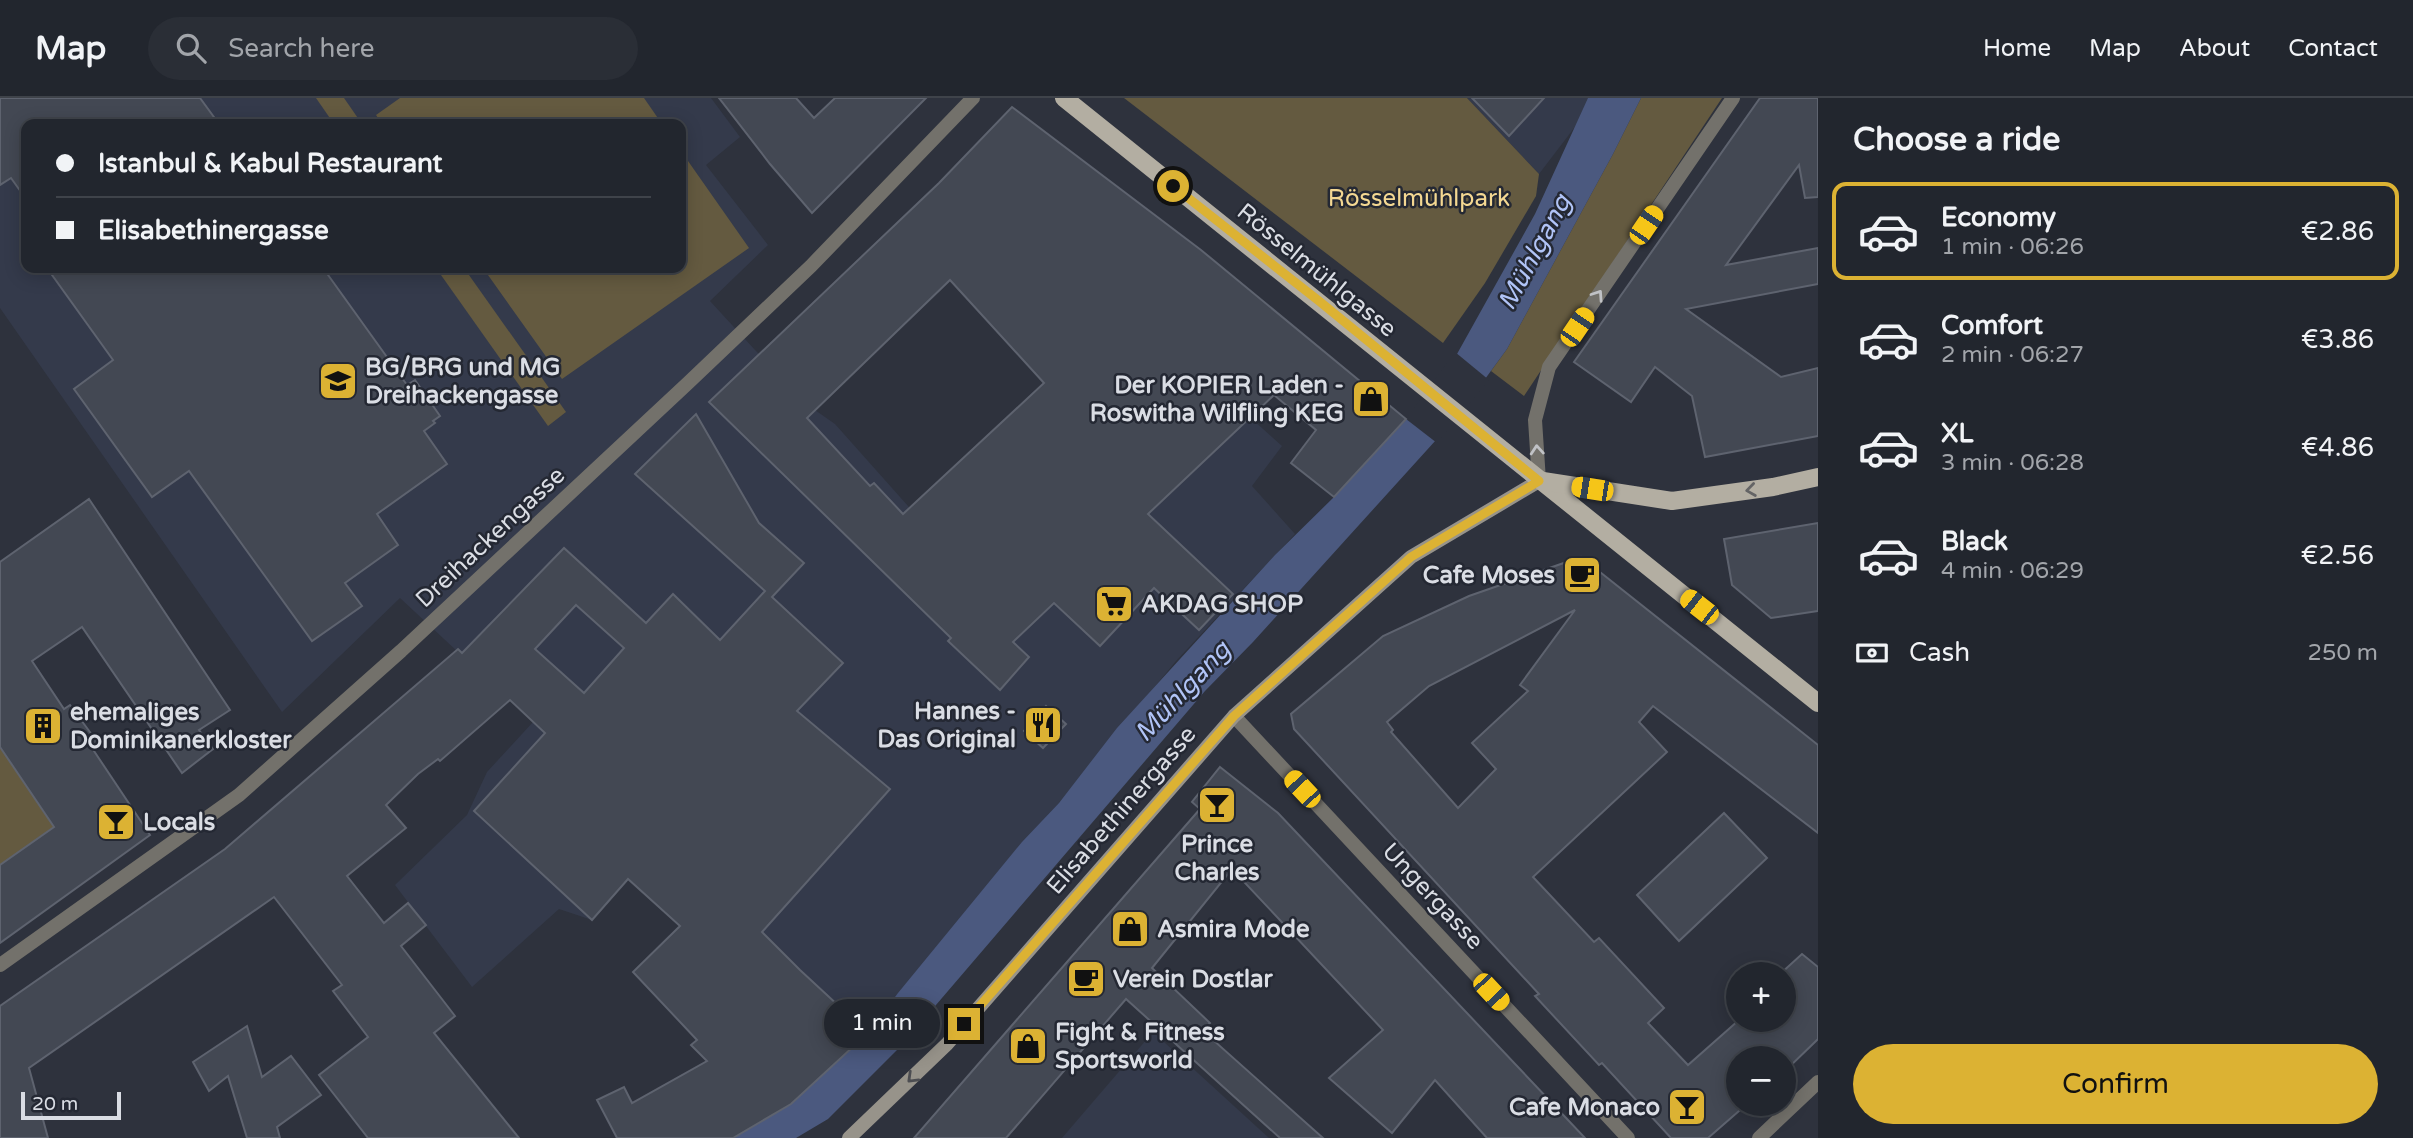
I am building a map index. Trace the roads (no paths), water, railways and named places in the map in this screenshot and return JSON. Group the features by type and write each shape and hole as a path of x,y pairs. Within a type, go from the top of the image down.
{"main road":[{"name":"Rösselmühlgasse","path":"1064,98 1818,703"},
{"path":"1539,481 1672,501 1773,487 1818,477"},
{"name":"Elisabethinergasse","path":"849,1138 947,1044 1234,716 1411,557 1539,481"}],"street":[{"name":"Dreihackengasse","path":"0,965 239,795 381,669 811,266 973,98"},
{"path":"1539,481 1535,420 1549,367 1732,98"},
{"name":"Ungergasse","path":"1234,716 1628,1138"},
{"path":"1759,1138 1818,1082"}],"water":[{"name":"Mühlgang","path":"1588,98 1641,98 1507,349 1466,405 1253,642 1205,691 900,1047 828,1119 796,1138 732,1138 791,1104 868,1033 1022,842 1059,803 1117,728 1275,555 1334,497 1435,389 1535,214"}],"place":[{"name":"BG/BRG und MG Dreihackengasse","path":"338,381"},
{"name":"Der KOPIER Laden - Roswitha Wilfling KEG","path":"1371,399"},
{"name":"Cafe Moses","path":"1582,575"},
{"name":"AKDAG SHOP","path":"1114,604"},
{"name":"Hannes - Das Original","path":"1043,725"},
{"name":"ehemaliges Dominikanerkloster","path":"43,726"},
{"name":"Prince Charles","path":"1217,805"},
{"name":"Locals","path":"116,822"},
{"name":"Asmira Mode","path":"1130,929"},
{"name":"Verein Dostlar","path":"1086,979"},
{"name":"Fight & Fitness Sportsworld","path":"1028,1046"},
{"name":"Cafe Monaco","path":"1687,1107"}],"park label":[{"name":"Rösselmühlpark","path":"1419,198"}]}
